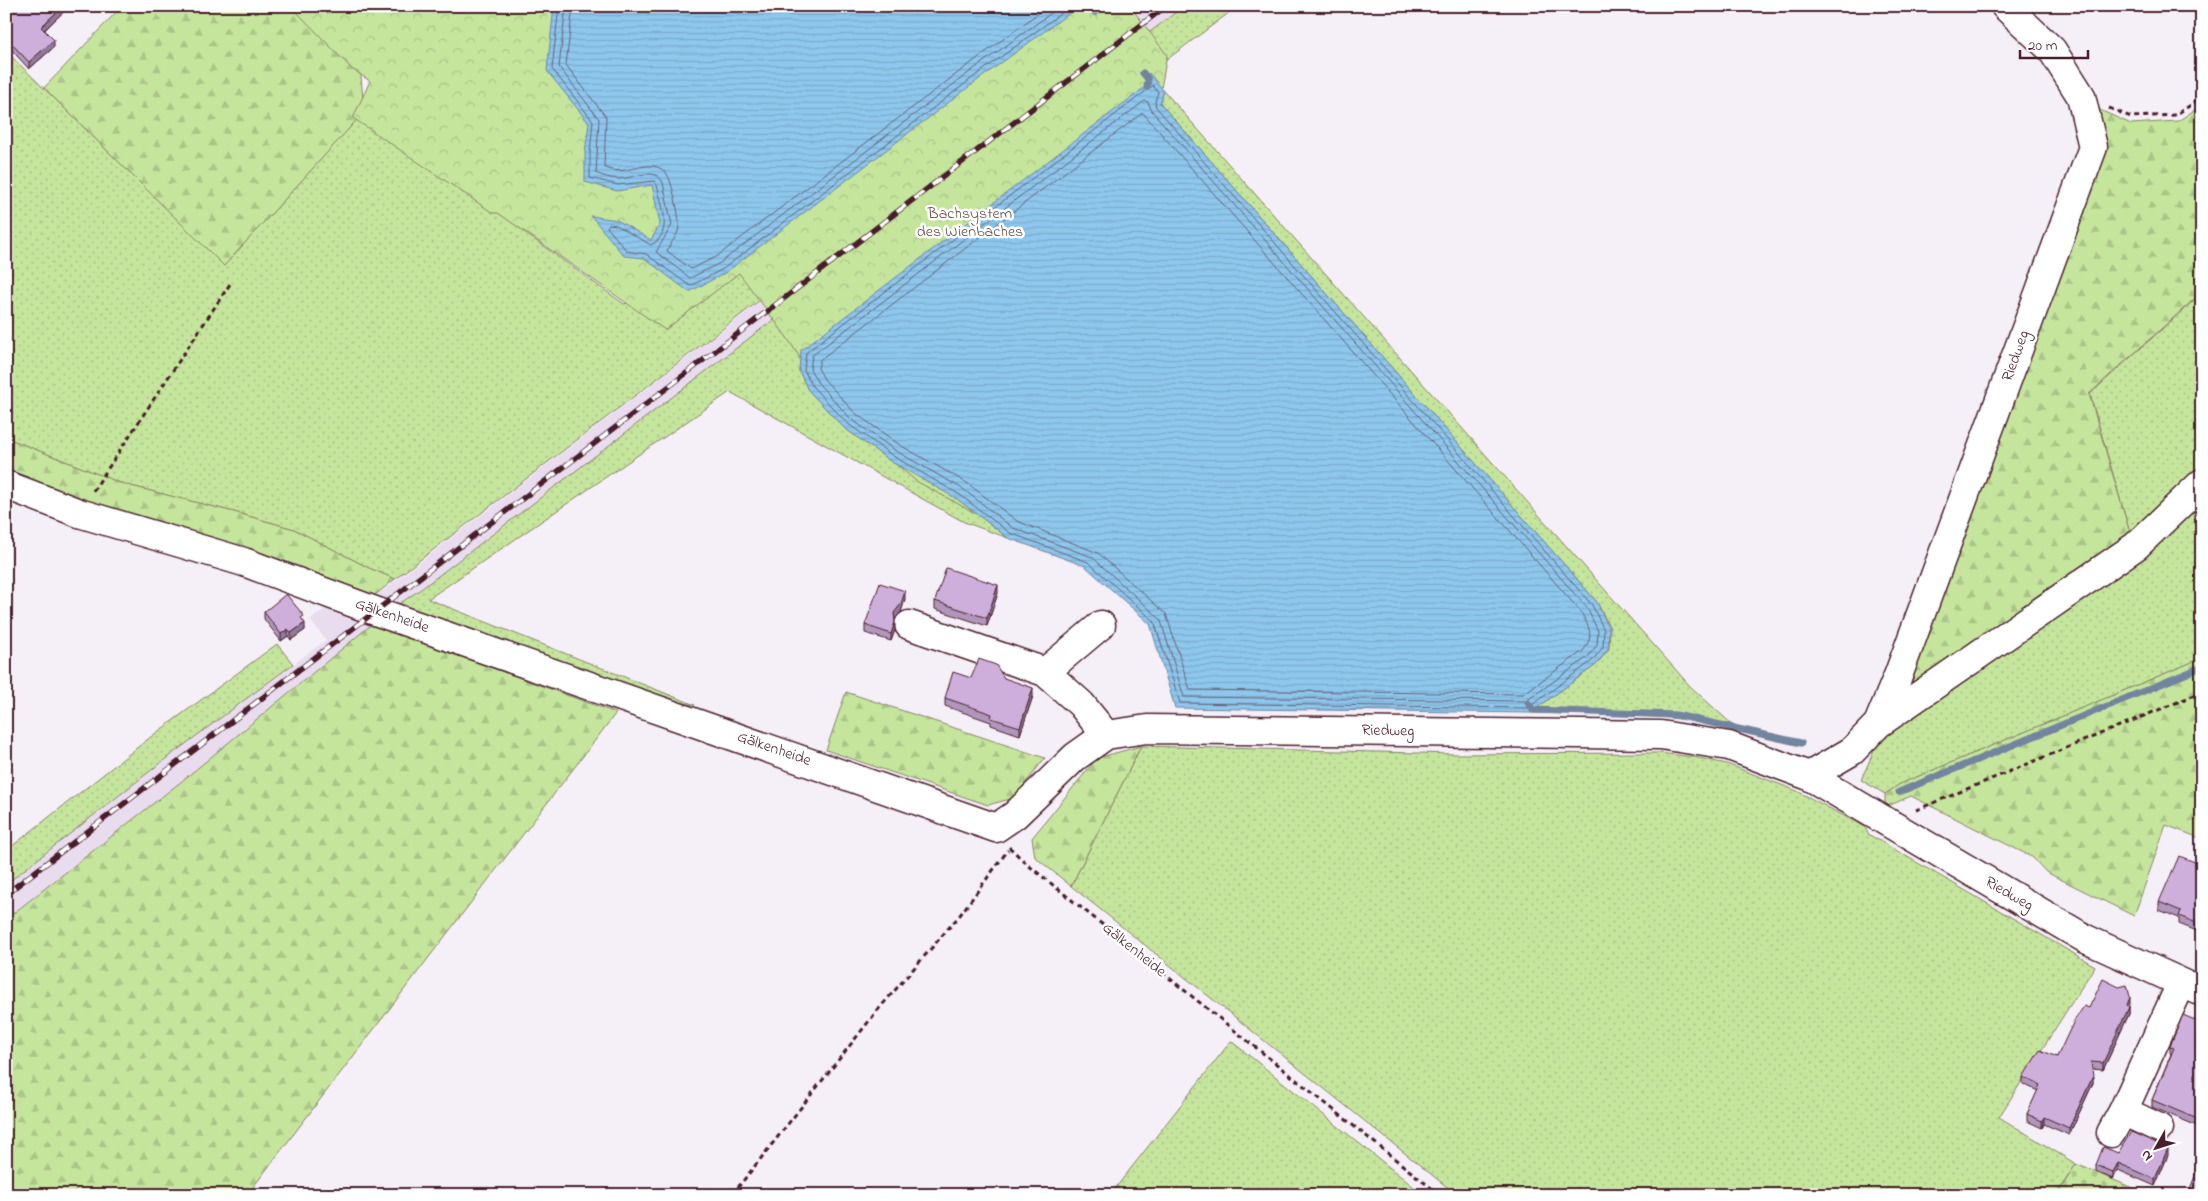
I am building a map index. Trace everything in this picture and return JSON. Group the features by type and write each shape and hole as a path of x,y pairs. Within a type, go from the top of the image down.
{"street":[{"name":"Riedweg","path":"1878,724 1898,676 2093,146 2081,96 2052,50 2005,6"},
{"name":"Riedweg","path":"1809,776 1852,751 1878,724 2136,546 2202,483"},
{"name":"Gälkenheide","path":"6,485 79,513 244,562 1003,838"},
{"path":"909,625 1046,672 1081,704 1106,735"},
{"path":"1046,672 1101,625"},
{"name":"Riedweg","path":"1003,838 1015,815 1075,757 1106,735 1147,729 1661,735 1729,746 1809,776 2086,939 2191,988 2117,1122 2159,1128"},
{"path":"1841,796 1852,751"}],"path":[{"path":"2081,96 2131,117 2175,115 2202,98"},
{"path":"79,513 230,284"},
{"path":"1887,822 2202,692"},
{"path":"732,1195 878,1011 960,915 1003,838"},
{"name":"Gälkenheide","path":"1003,838 1028,865 1440,1195"}],"shaded area":[{"path":"1148,6 1184,6 421,589 396,606 182,781 6,919 6,884 168,757 326,640 310,620 332,604 351,615"}],"green space":[{"path":"122,6 378,6 357,29 364,112 224,266 44,88"},
{"name":"Bachsystem des Wienbaches","path":"291,6 1130,6 1167,55 1160,94 1161,622 1063,546 1006,530 916,481 835,412 786,336 739,273 665,330 498,213 493,213 353,118 370,81 352,69"},
{"path":"1079,6 1145,6 395,579 369,568 294,529 123,484 6,436 6,51 224,265 364,112 486,199 529,236 624,304 689,292"},
{"path":"1184,6 1238,6 1149,73 801,350 799,371 808,390 843,427 890,461 957,499 1008,538 964,522 730,392 428,599 695,705 661,699 396,606 421,589"},
{"path":"1164,91 1690,686 1736,728 1659,717 1530,713 1596,665 1609,649 1610,628 1597,602 1160,103"},
{"path":"2089,105 2131,124 2178,121 2202,105 2202,292 2089,394 2132,540 1894,704 2100,146"},
{"path":"2202,293 2202,474 2132,540 2090,394"},
{"path":"6,436 123,484 294,529 369,568 395,579 374,596 6,479"},
{"path":"2202,493 2202,658 1900,784 1885,794 1861,780 1884,728"},
{"path":"372,624 616,713 247,1195 6,1195 6,919 182,781"},
{"path":"277,644 293,664 168,757 6,884 6,851 152,736"},
{"path":"2202,658 2202,839 2166,825 2134,916 2046,872 2032,857 1911,796 1888,806 1885,803 1885,794 1900,784"},
{"path":"846,692 1045,758 1014,798 988,805 826,750"},
{"path":"1141,746 1455,754 1659,753 1694,757 1727,764 1797,791 1865,827 1868,834 2095,966 1999,1117 2076,1164 2056,1195 1457,1195 1071,886"},
{"path":"1141,746 1071,886 1035,857 1032,838 1097,758"},
{"path":"1231,1041 1424,1195 1110,1195"},
{"path":"2076,1164 2149,1195 2057,1195"}],"water":[{"path":"554,6 1079,6 978,80 725,273 689,292 644,258 624,256 591,216 617,220 651,240 660,224 652,185 617,191 585,182 585,153 589,123 547,71"},
{"path":"1149,73 1164,91 1160,103 1597,602 1609,629 1608,649 1596,665 1530,713 1175,708 1150,624 1085,566 1008,538 957,499 890,461 843,427 808,390 799,371 801,350 1145,87"}],"building":[{"path":"14,6 63,6 41,27 54,40 29,62 6,38 6,9"},
{"path":"946,568 998,585 987,618 935,601"},
{"path":"880,583 905,591 901,604 894,613 895,622 891,634 865,625"},
{"path":"286,594 304,616 301,618 305,623 291,633 288,629 281,634 264,612"},
{"path":"979,659 996,665 1004,678 1033,688 1020,727 991,718 992,714 945,698 953,672 971,678"},
{"path":"2179,856 2200,864 2197,874 2202,876 2202,925 2179,916 2181,911 2159,902"},
{"path":"2103,979 2119,987 2127,985 2130,997 2127,1005 2129,1007 2103,1063 2091,1062 2093,1076 2069,1128 2044,1117 2042,1121 2027,1114 2040,1085 2023,1077 2040,1050 2057,1057 2074,1021 2084,1006 2089,1008"},
{"path":"2183,1015 2202,1023 2202,1121 2152,1100 2174,1048 2170,1046"},
{"path":"2131,1132 2168,1148 2155,1179 2118,1163 2113,1172 2096,1165 2103,1147 2118,1153"},
{"path":"2202,1159 2202,1195 2198,1195 2189,1191"}],"waterway":[{"path":"1090,6 1095,12"},
{"path":"1143,73 1148,79 1147,87"},
{"path":"1899,792 2202,667"},
{"path":"1528,703 1533,710 1676,715 1801,743"}],"railway":[{"path":"6,894 1166,6"}]}
